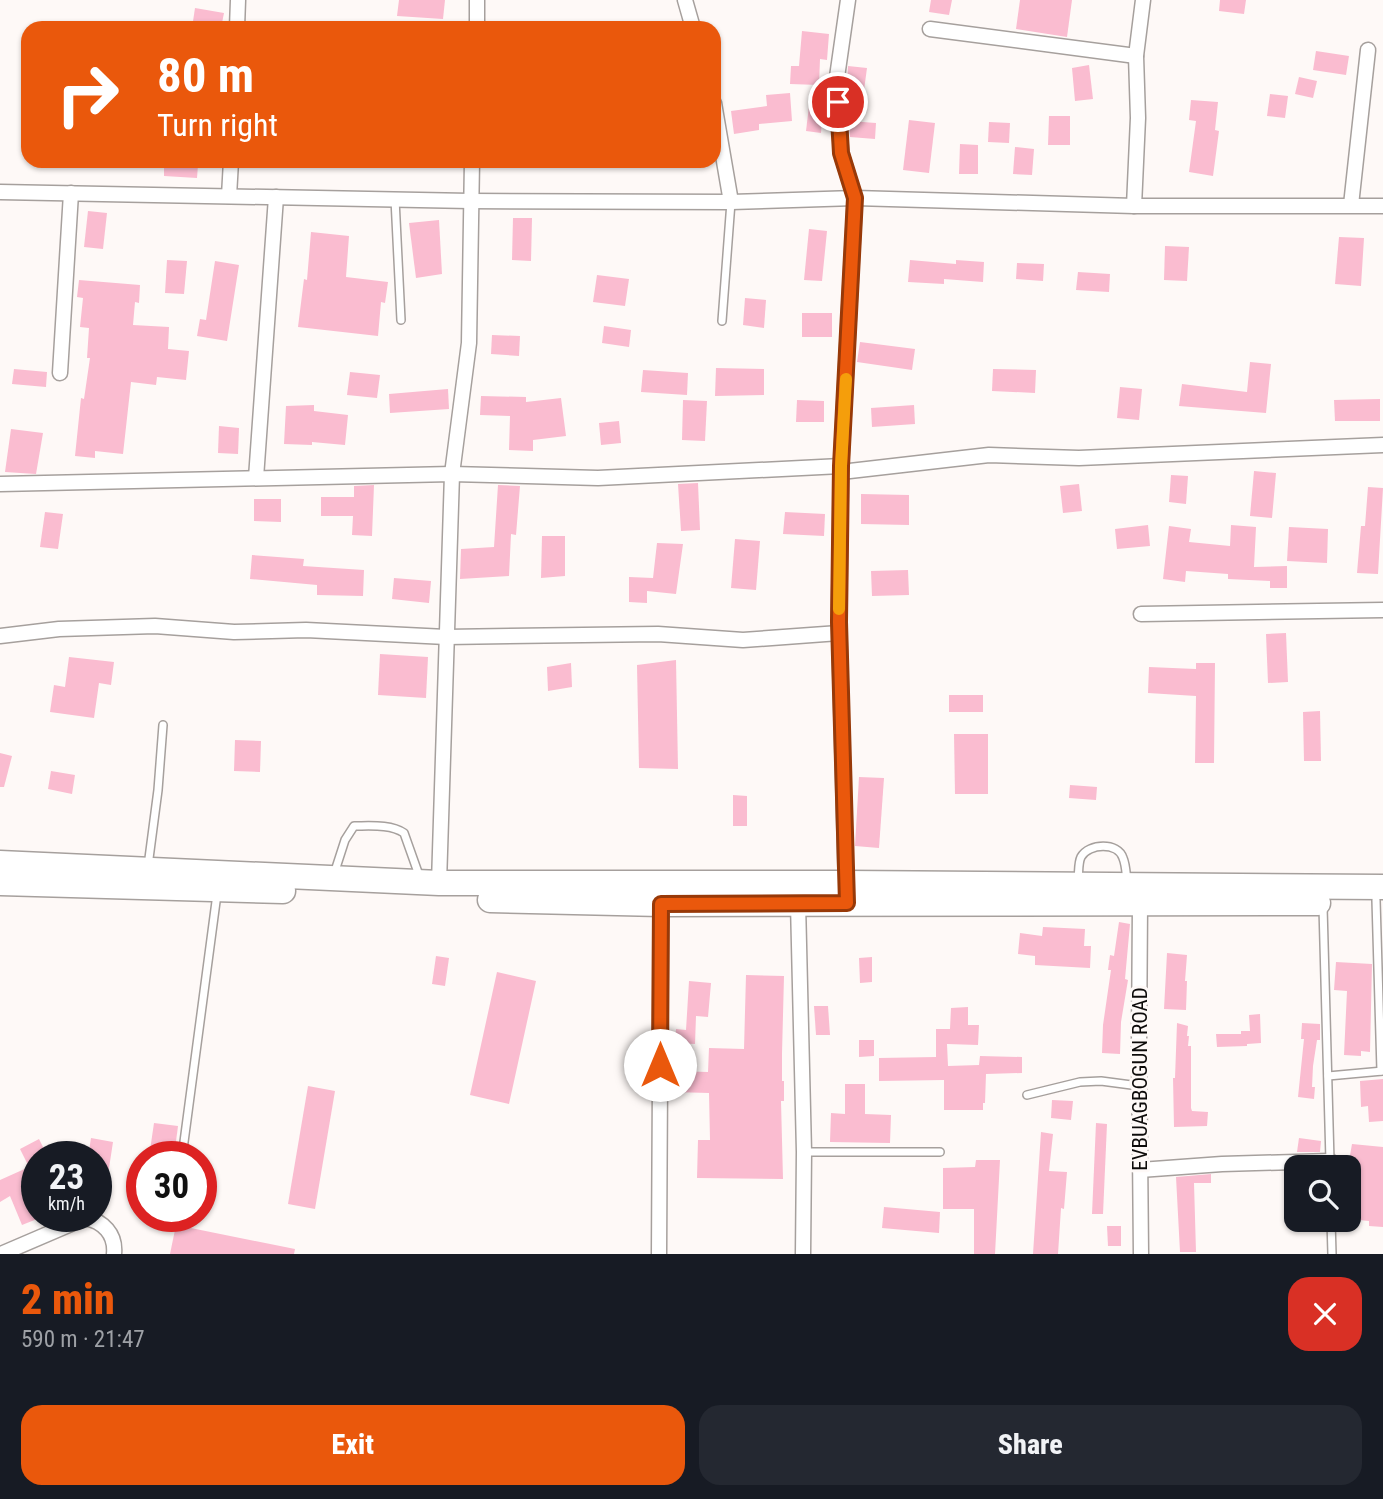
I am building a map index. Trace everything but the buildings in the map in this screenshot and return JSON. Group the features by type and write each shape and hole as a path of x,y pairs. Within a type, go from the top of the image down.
{"highway":[{"path":"0,863 430,883 846,893 1381,896"},
{"path":"0,883 561,903 661,904 798,903 846,893 1078,884 1134,895 1323,903 1381,896"}],"street":[{"path":"237,21 238,0"},
{"path":"477,0 477,21"},
{"path":"685,0 691,21"},
{"path":"846,893 839,632 841,469 855,198 841,153 837,77 848,0"},
{"path":"1134,206 1138,118 1136,56 1143,0"},
{"path":"930,29 1136,56"},
{"path":"1352,205 1368,50"},
{"path":"721,144 731,202"},
{"path":"229,196 231,168"},
{"path":"430,883 446,637 452,474 469,344 472,168"},
{"path":"0,192 470,201 731,202 855,198 1134,206 1383,206"},
{"path":"60,373 71,193"},
{"path":"256,478 276,197"},
{"path":"0,484 452,474 598,478 841,469 989,456 1079,458 1383,445"},
{"path":"1141,614 1383,610"},
{"path":"0,636 59,629 155,626 234,632 306,630 446,637 658,634 743,640 839,632"},
{"name":"EVBUAGBOGUN ROAD","path":"1134,895 1142,1254"},
{"path":"798,903 804,1153 803,1254"},
{"path":"659,1254 661,904"},
{"path":"1140,1170 1222,1164 1284,1164"},
{"path":"1,1254 85,1218 98,1221 110,1233 115,1248 114,1254"}],"lane":[{"path":"395,199 401,320"},
{"path":"722,321 731,202"},
{"path":"148,869 163,724"},
{"path":"333,878 345,840 354,826 378,827 398,829 404,833 430,883"},
{"path":"1078,884 1080,859 1088,849 1104,846 1117,850 1123,856 1134,895"},
{"path":"184,1141 218,890"},
{"path":"1328,1076 1382,1071 1381,896"},
{"path":"1323,903 1330,1155"},
{"path":"1027,1095 1080,1082 1101,1081 1140,1086"},
{"path":"804,1153 940,1152"},
{"path":"1331,1232 1332,1254"}],"slow traffic":[{"path":"839,609 841,466 846,379"}],"route":[{"path":"660,1065 661,904 847,903 839,622 841,466 855,198 841,153 838,102"}]}
